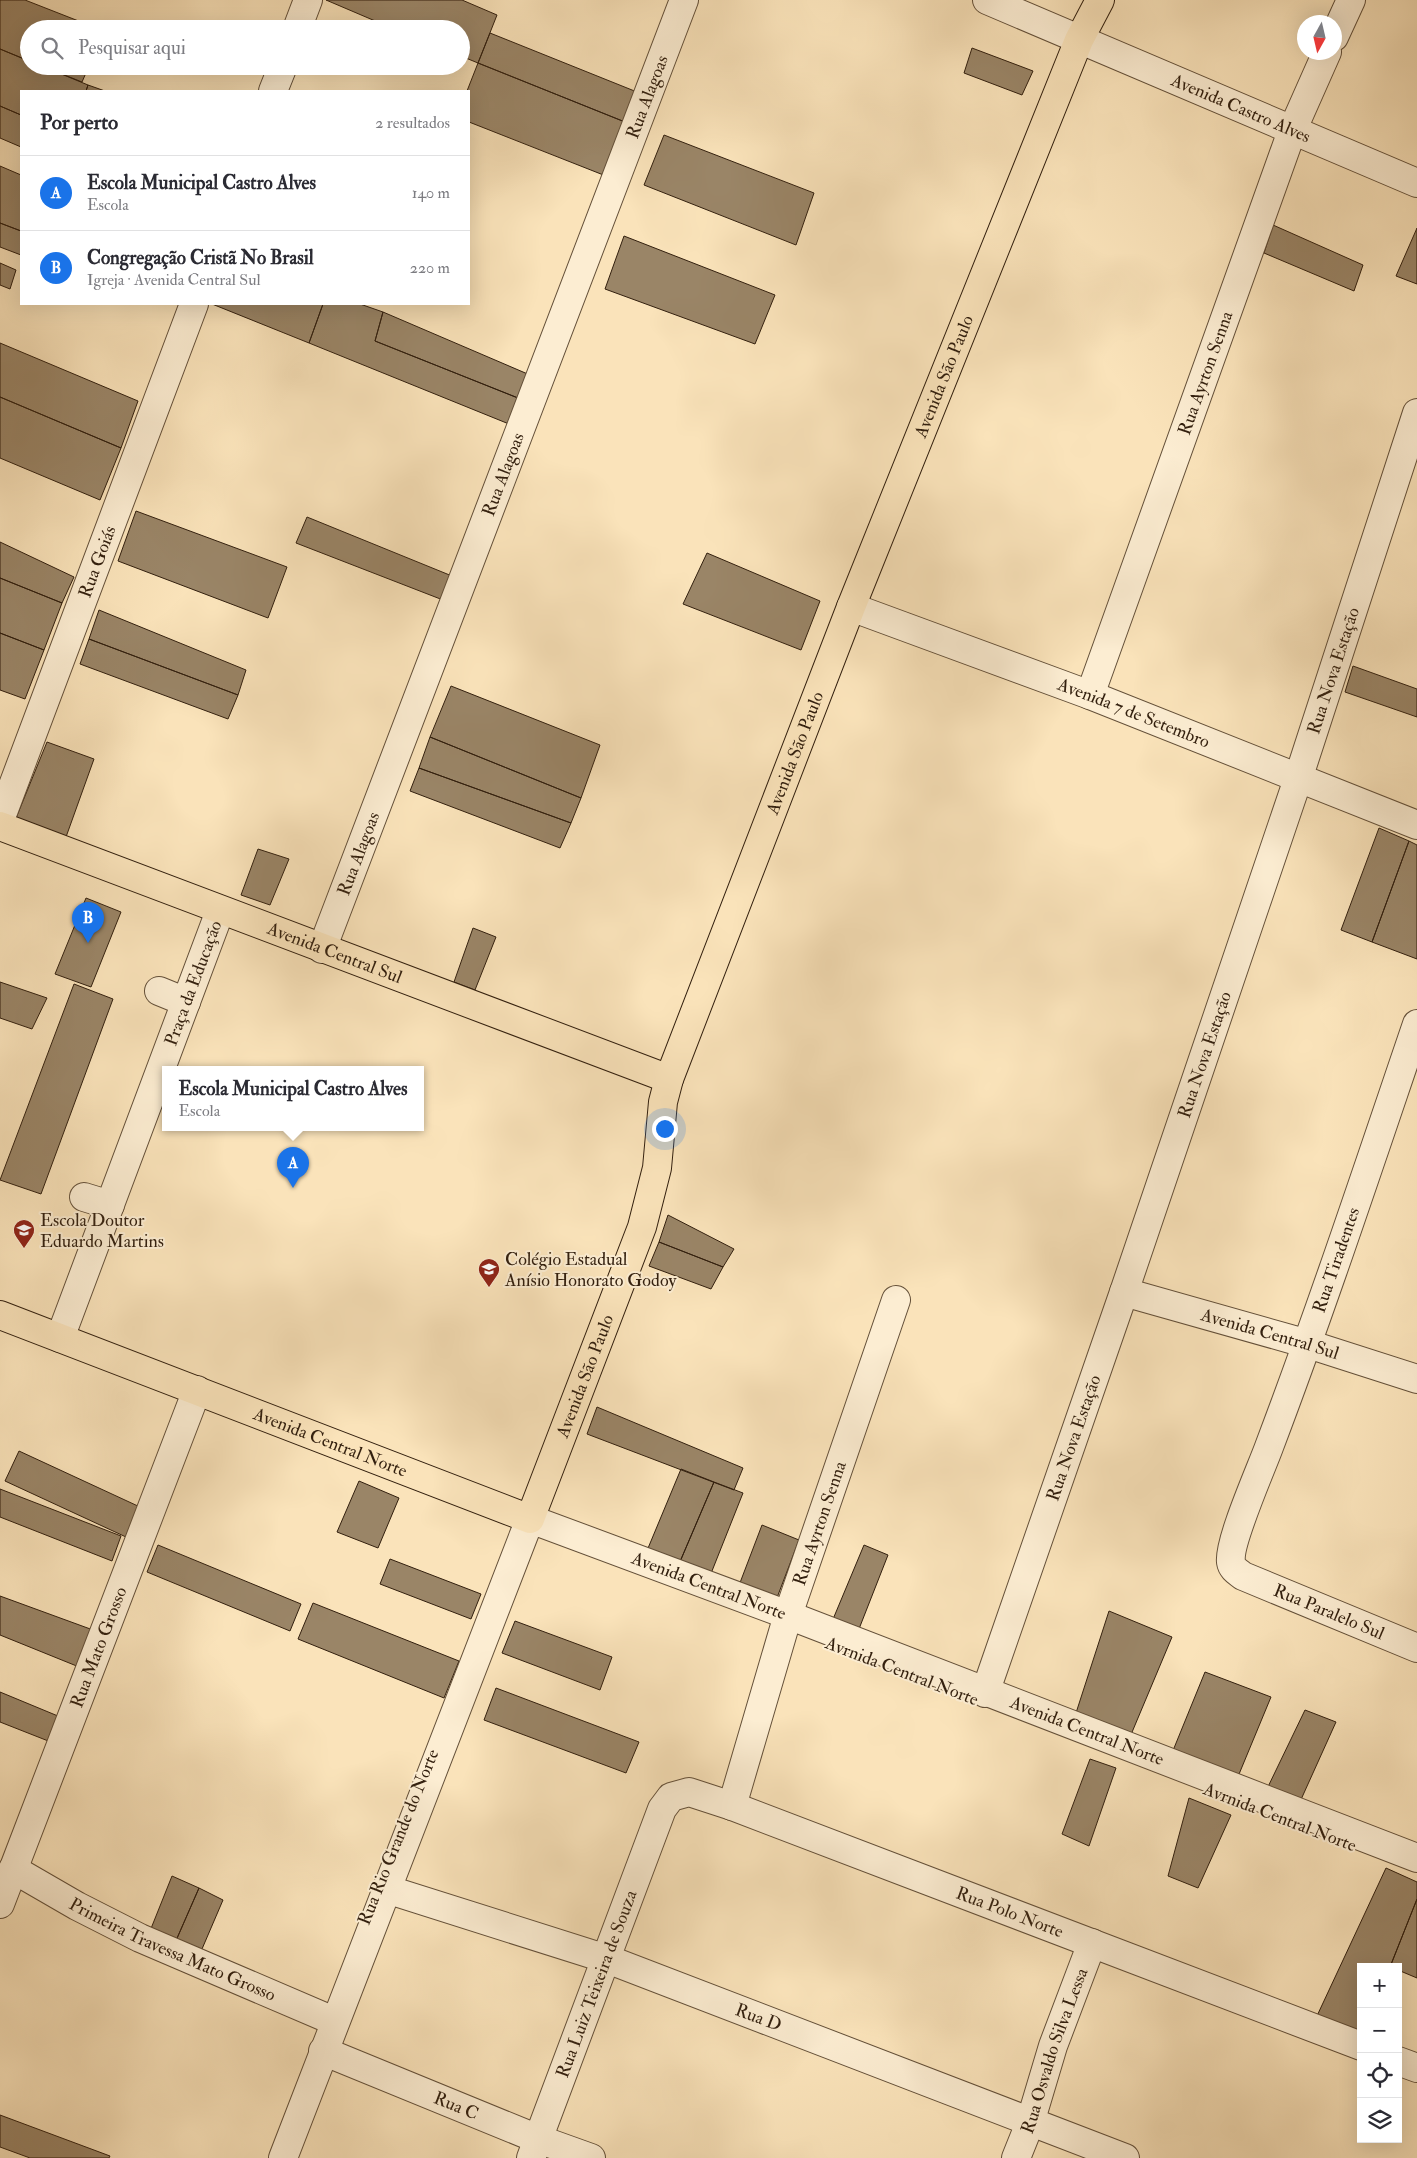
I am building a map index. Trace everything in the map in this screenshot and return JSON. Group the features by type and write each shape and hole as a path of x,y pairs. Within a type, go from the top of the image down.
{"main road":[{"name":"Avenida São Paulo","path":"527,1521 642,1227 653,1187 661,1135 663,1102 669,1079 1072,37 1100,0"},
{"name":"Avenida Central Sul","path":"0,826 669,1079"},
{"name":"Avenida Central Norte","path":"0,1315 197,1390 527,1521"}],"street":[{"path":"300,20 308,0"},
{"name":"Rua Alagoas","path":"322,949 684,0"},
{"name":"Avenida Castro Alves","path":"987,0 1417,183"},
{"path":"1342,20 1351,0"},
{"name":"Rua Ayrton Senna","path":"1090,696 1292,131 1323,60"},
{"path":"274,90 280,75"},
{"name":"Rua Goiás","path":"0,820 194,305"},
{"name":"Rua Nova Estação","path":"985,1693 1124,1292 1298,778 1417,413"},
{"name":"Avenida 7 de Setembro","path":"850,607 1090,696 1417,825"},
{"name":"Praça da Educação","path":"162,1066 220,910"},
{"path":"159,991 186,1002"},
{"name":"Rua Tiradentes","path":"1242,1576 1233,1568 1232,1550 1308,1344 1417,1024"},
{"name":"Praça da Educação","path":"60,1338 162,1066"},
{"path":"84,1197 110,1205"},
{"name":"Avenida Central Sul","path":"1124,1292 1308,1344 1417,1379"},
{"name":"Rua Ayrton Senna","path":"732,1806 787,1621 896,1300"},
{"name":"Rua Mato Grosso","path":"0,1904 197,1390"},
{"name":"Avenida Central Norte","path":"527,1521 1417,1858"},
{"name":"Rua Rio Grande do Norte","path":"273,2158 386,1890 527,1521"},
{"name":"Rua Rio Grande do Norte","path":"283,2158 323,2051 331,2020 527,1521"},
{"name":"Rua Paralelo Sul","path":"1242,1576 1417,1648"},
{"name":"Avrnida Central Norte","path":"787,1621 1417,1869"},
{"name":"Rua Polo Norte","path":"662,1809 671,1797 689,1792 732,1806 1357,2044"},
{"name":"Rua Luiz Teixeira de Souza","path":"535,2148 662,1809"},
{"name":"Primeira Travessa Mato Grosso","path":"13,1869 77,1906 140,1938 331,2020"},
{"name":"Rua D","path":"386,1890 607,1959 1125,2158"},
{"name":"Rua Osvaldo Silva Lessa","path":"1016,2158 1030,2123 1053,2046 1092,1943"},
{"name":"Rua C","path":"323,2051 535,2148 591,2158"},
{"path":"1402,2062 1417,2068"}],"building":[{"path":"0,0 25,0 76,20 20,20 20,57 0,49"},
{"path":"326,0 462,0 497,15 478,63 470,60 470,20 373,20"},
{"path":"490,33 637,92 625,122 478,63"},
{"path":"972,48 1033,71 1022,95 964,73"},
{"path":"0,49 20,57 20,75 64,75 88,85 86,90 20,90 20,115 0,106"},
{"path":"478,63 625,122 606,176 470,122 470,90 467,90"},
{"path":"64,75 85,75 82,82"},
{"path":"88,85 102,90 86,90"},
{"path":"0,106 20,115 20,147 0,138"},
{"path":"664,135 814,193 796,245 644,185"},
{"path":"0,166 20,175 20,231 0,223"},
{"path":"0,223 20,231 20,255 0,247"},
{"path":"1273,225 1363,265 1354,291 1264,253"},
{"path":"1417,228 1417,284 1396,276"},
{"path":"624,236 775,295 755,344 605,289"},
{"path":"0,263 16,270 10,289 0,285"},
{"path":"214,305 323,305 309,343"},
{"path":"323,305 363,305 383,312 375,341 518,398 509,424 309,343"},
{"path":"383,312 530,375 518,398 375,341"},
{"path":"0,343 138,401 121,448 0,397"},
{"path":"0,397 121,448 100,500 0,458"},
{"path":"136,511 287,567 268,618 118,561"},
{"path":"307,517 452,576 443,600 296,543"},
{"path":"0,542 74,577 62,603 0,578"},
{"path":"707,553 820,601 801,650 683,604"},
{"path":"0,578 62,603 44,650 0,633"},
{"path":"99,610 246,670 238,695 89,639"},
{"path":"0,633 44,650 25,699 0,690"},
{"path":"89,639 238,695 228,719 80,664"},
{"path":"1353,666 1417,689 1417,717 1345,692"},
{"path":"451,686 600,745 581,798 430,737"},
{"path":"430,737 581,798 571,823 419,768"},
{"path":"47,742 94,759 66,837 16,818"},
{"path":"419,768 571,823 560,848 410,791"},
{"path":"1379,828 1409,841 1372,942 1341,930"},
{"path":"1409,841 1417,845 1417,959 1372,942"},
{"path":"258,849 289,859 270,905 241,895"},
{"path":"86,898 121,912 91,987 55,974"},
{"path":"473,928 496,937 475,990 454,982"},
{"path":"0,982 47,998 32,1029 0,1018"},
{"path":"74,984 113,999 41,1194 0,1180"},
{"path":"668,1215 734,1249 723,1267 659,1242"},
{"path":"659,1242 723,1267 711,1289 649,1266"},
{"path":"597,1407 743,1468 734,1490 587,1434"},
{"path":"19,1451 140,1507 126,1537 5,1481"},
{"path":"681,1469 714,1482 679,1564 646,1553"},
{"path":"359,1481 399,1498 378,1548 337,1532"},
{"path":"714,1482 743,1493 710,1576 679,1564"},
{"path":"0,1489 121,1536 112,1561 0,1517"},
{"path":"762,1525 799,1540 775,1603 738,1588"},
{"path":"158,1545 301,1604 290,1631 147,1572"},
{"path":"864,1545 888,1555 857,1634 831,1624"},
{"path":"390,1559 481,1594 471,1619 380,1584"},
{"path":"0,1596 104,1634 89,1671 0,1635"},
{"path":"313,1603 459,1661 444,1698 298,1639"},
{"path":"1109,1611 1172,1637 1130,1737 1075,1716"},
{"path":"515,1621 612,1657 600,1690 502,1653"},
{"path":"1205,1672 1271,1697 1237,1779 1172,1753"},
{"path":"496,1688 639,1742 626,1773 484,1720"},
{"path":"0,1692 70,1721 61,1746 0,1722"},
{"path":"1305,1710 1336,1722 1299,1804 1265,1793"},
{"path":"1090,1759 1116,1768 1089,1846 1062,1834"},
{"path":"1189,1798 1231,1815 1198,1888 1168,1876"},
{"path":"1386,1868 1417,1882 1417,1899 1392,1963 1357,1963 1357,2033 1316,2018"},
{"path":"172,1876 199,1888 171,1952 146,1941"},
{"path":"199,1888 223,1900 196,1963 171,1952"},
{"path":"1417,1899 1417,1978 1402,1972 1402,1963 1392,1963"},
{"path":"0,2115 110,2156 109,2158 30,2158 0,2147"}],"place":[{"name":"Congregação Cristã No Brasil","path":"88,943"},
{"name":"Escola Municipal Castro Alves","path":"293,1188"},
{"name":"Escola Doutor Eduardo Martins","path":"24,1249"},
{"name":"Colégio Estadual Anísio Honorato Godoy","path":"489,1288"}]}
